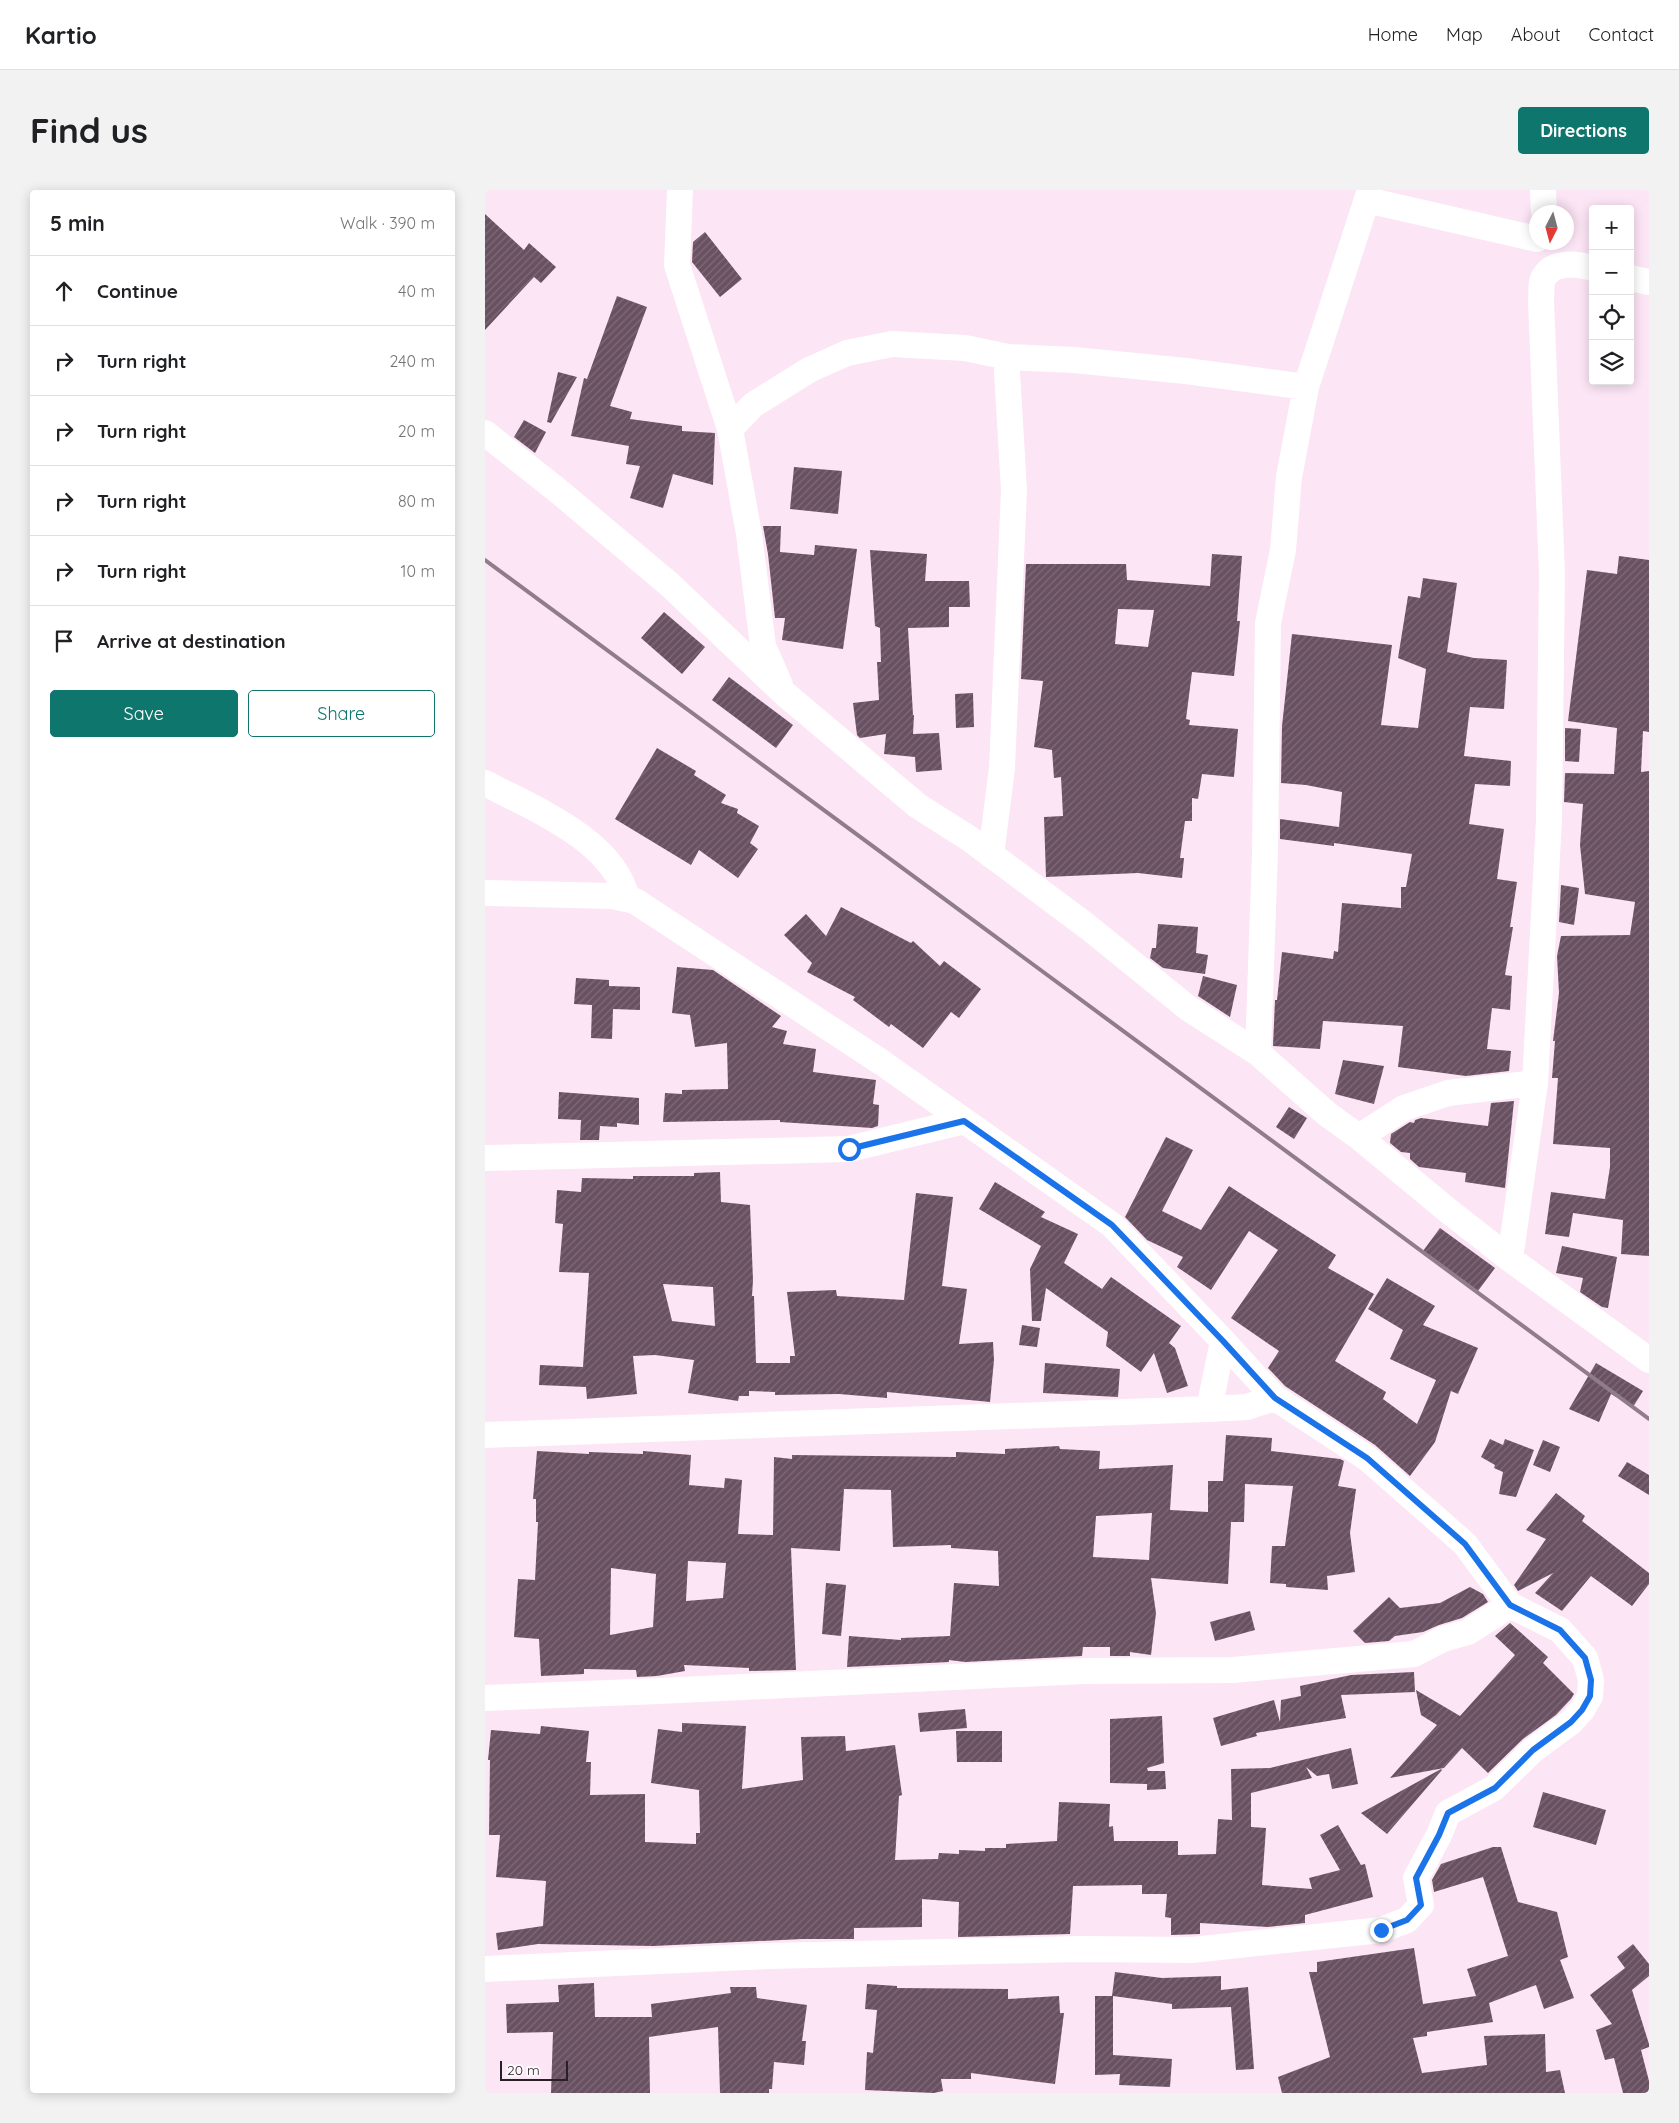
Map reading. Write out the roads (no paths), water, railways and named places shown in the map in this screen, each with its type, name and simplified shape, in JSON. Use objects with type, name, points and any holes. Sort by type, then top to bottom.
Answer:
[{"type":"street","points":[[680,190],[677,265],[731,428],[749,534],[763,646],[785,694]]},
{"type":"street","points":[[1543,190],[1544,205]]},
{"type":"street","points":[[1258,1053],[1265,852],[1268,623],[1283,550],[1289,477],[1306,387],[1368,195],[1529,237]]},
{"type":"street","points":[[1548,250],[1549,271]]},
{"type":"street","points":[[1510,1259],[1535,1082],[1549,819],[1552,574],[1541,301],[1542,282],[1549,271],[1564,264],[1580,264],[1589,267]]},
{"type":"street","points":[[1634,279],[1649,282]]},
{"type":"street","points":[[731,428],[753,405],[809,370],[847,353],[892,344],[965,348],[1008,357],[1074,360],[1176,370],[1306,387]]},
{"type":"street","points":[[991,855],[1002,768],[1014,490],[1007,372],[1008,357]]},
{"type":"street","points":[[496,442],[669,584],[785,694],[918,806],[991,855],[1088,927],[1188,1008],[1258,1053],[1327,1114],[1359,1137],[1451,1214],[1649,1360]]},
{"type":"street","points":[[485,783],[543,814],[591,844],[612,866],[624,885],[627,899]]},
{"type":"street","points":[[485,894],[613,896],[635,901],[881,1062],[1112,1225],[1275,1398],[1367,1458],[1417,1499],[1465,1544],[1510,1605],[1560,1630],[1585,1658],[1591,1680],[1590,1696],[1582,1710],[1571,1722],[1533,1750],[1495,1788],[1448,1813],[1439,1835],[1416,1878],[1421,1905],[1407,1920],[1393,1926],[1356,1934],[1192,1950],[1078,1949],[769,1956],[485,1969]]},
{"type":"street","points":[[1359,1137],[1404,1108],[1448,1093],[1535,1082]]},
{"type":"street","points":[[485,1158],[849,1149],[964,1121]]},
{"type":"street","points":[[1209,1409],[1223,1341]]},
{"type":"street","points":[[485,1435],[1209,1409],[1247,1407],[1275,1398]]},
{"type":"street","points":[[485,1698],[1083,1671],[1233,1670],[1414,1654],[1443,1639],[1468,1632],[1510,1605]]},
{"type":"railway","points":[[485,560],[1649,1419]]}]
